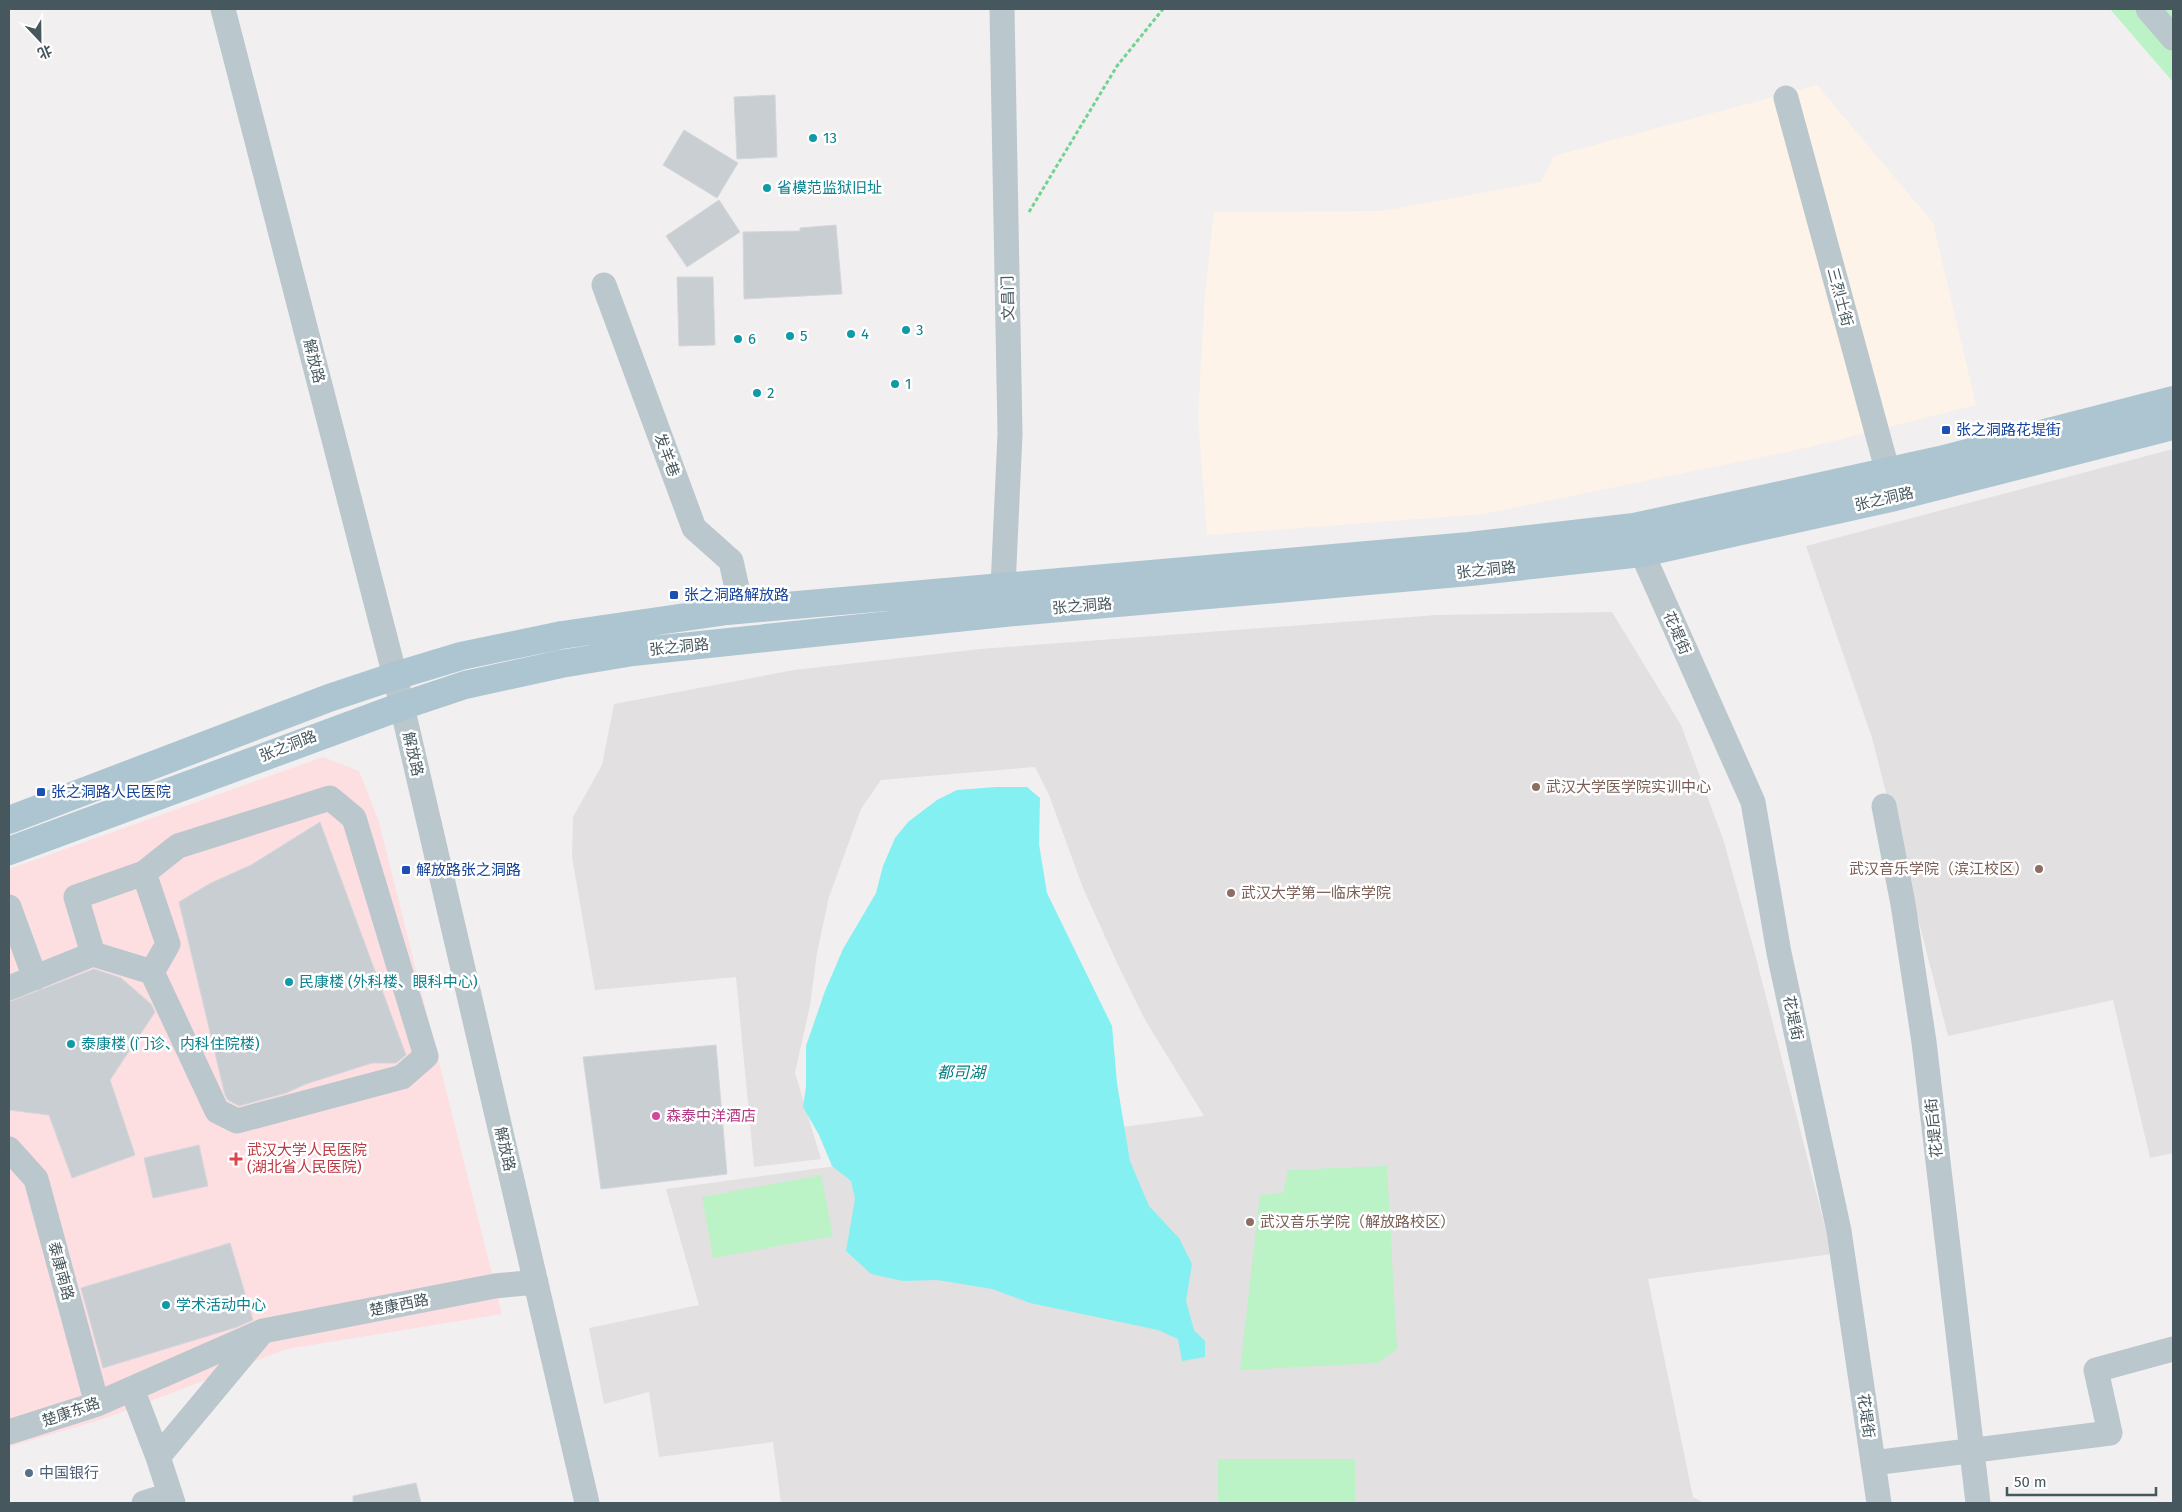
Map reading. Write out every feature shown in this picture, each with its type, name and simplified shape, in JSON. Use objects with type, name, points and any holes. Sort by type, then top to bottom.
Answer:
[{"type":"main road","name":"张之洞路","points":[[9,851],[402,706],[465,685],[561,664],[633,652],[1004,613],[1470,572],[1642,553],[1891,484],[2173,400]]},
{"type":"main road","name":"张之洞路","points":[[9,820],[329,698],[461,656],[562,635],[727,611],[1469,546],[1634,527],[1891,484],[2173,426]]},
{"type":"street","name":"解放路","points":[[223,9],[395,676],[587,1503]]},
{"type":"street","name":"文昌门","points":[[1002,9],[1010,434],[1003,587]]},
{"type":"street","points":[[2148,9],[2173,38]]},
{"type":"street","name":"三烈士街","points":[[1786,98],[1891,484]]},
{"type":"street","name":"发羊巷","points":[[604,285],[694,528],[731,561],[738,593],[727,611]]},
{"type":"street","name":"花堤街","points":[[1642,553],[1752,802],[1779,953],[1839,1230],[1879,1503]]},
{"type":"street","points":[[9,988],[94,954],[152,972],[216,1111],[237,1121],[402,1077],[426,1056],[354,818],[330,798],[178,846],[144,873],[76,897],[94,954]]},
{"type":"street","name":"花堤后街","points":[[1884,806],[1903,904],[1924,1042],[1978,1503]]},
{"type":"street","points":[[144,873],[175,942],[152,972]]},
{"type":"street","points":[[9,907],[35,978]]},
{"type":"street","name":"泰康南路","points":[[9,1148],[36,1179],[97,1404]]},
{"type":"street","name":"楚康西路","points":[[132,1389],[263,1332],[495,1286],[536,1282]]},
{"type":"street","points":[[158,1457],[263,1332]]},
{"type":"street","points":[[1873,1463],[1973,1452],[2110,1433],[2096,1370],[2173,1349]]},
{"type":"street","points":[[132,1389],[158,1457],[171,1499],[144,1503]]},
{"type":"street","name":"楚康东路","points":[[9,1432],[97,1404],[132,1389]]},
{"type":"path","points":[[1027,214],[1117,66],[1163,9]]},
{"type":"shaded area","points":[[1817,85],[1933,223],[1976,405],[1806,448],[1484,514],[1207,535],[1198,416],[1205,295],[1214,212],[1382,211],[1541,182],[1554,156]]},
{"type":"shaded area","name":"武汉音乐学院（滨江校区）","points":[[2173,449],[2173,1153],[2150,1158],[2113,1000],[1948,1036],[1872,738],[1806,546]]},
{"type":"shaded area","points":[[1612,612],[1681,725],[1724,842],[1754,950],[1832,1254],[1648,1279],[1693,1497],[1704,1503],[781,1503],[773,1442],[659,1457],[649,1392],[604,1404],[589,1328],[699,1305],[666,1189],[1204,1116],[1144,1018],[1118,965],[1083,888],[1049,795],[1035,767],[881,780],[861,809],[829,897],[817,953],[810,1006],[795,1073],[821,1159],[754,1167],[736,977],[595,990],[572,857],[573,817],[602,765],[614,704],[794,670],[980,649],[1437,615]]},
{"type":"shaded area","name":"武汉大学人民医院 (湖北省人民医院)","points":[[323,757],[359,771],[379,822],[502,1314],[287,1349],[106,1418],[9,1447],[9,869]]},
{"type":"green space","points":[[2110,9],[2173,9],[2173,82]]},
{"type":"green space","points":[[1387,1166],[1397,1349],[1378,1363],[1240,1370],[1260,1195],[1283,1193],[1288,1170]]},
{"type":"green space","points":[[821,1175],[833,1236],[713,1258],[702,1197]]},
{"type":"green space","points":[[1218,1459],[1355,1459],[1355,1503],[1218,1503]]},
{"type":"water","name":"都司湖","points":[[1027,787],[1040,798],[1039,844],[1047,893],[1112,1026],[1117,1083],[1130,1161],[1149,1206],[1179,1238],[1192,1264],[1186,1301],[1194,1330],[1205,1341],[1205,1357],[1182,1361],[1178,1339],[1158,1330],[1030,1303],[992,1289],[937,1280],[903,1281],[871,1274],[846,1251],[855,1199],[851,1181],[832,1166],[819,1135],[803,1107],[806,1086],[806,1046],[825,991],[843,949],[876,893],[883,866],[895,838],[908,822],[937,800],[957,790]]},
{"type":"building","points":[[775,95],[777,157],[737,159],[734,97]]},
{"type":"building","points":[[684,130],[738,163],[717,198],[663,165]]},
{"type":"building","points":[[719,200],[740,232],[687,267],[666,236]]},
{"type":"building","points":[[836,225],[842,294],[744,299],[743,232],[800,231],[800,228]]},
{"type":"building","points":[[677,277],[713,277],[715,345],[679,346]]},
{"type":"building","name":"民康楼 (外科楼、眼科中心)","points":[[320,822],[406,1055],[396,1063],[372,1063],[306,1084],[286,1093],[239,1106],[228,1100],[225,1095],[179,902],[211,883],[251,865]]},
{"type":"building","name":"泰康楼 (门诊、内科住院楼)","points":[[94,969],[121,978],[151,1004],[155,1012],[110,1080],[135,1155],[72,1178],[49,1115],[9,1110],[9,1002]]},
{"type":"building","name":"森泰中洋酒店","points":[[716,1045],[727,1174],[601,1189],[583,1057]]},
{"type":"building","points":[[199,1145],[208,1186],[153,1198],[144,1158]]},
{"type":"building","name":"学术活动中心","points":[[230,1243],[253,1320],[237,1327],[103,1368],[81,1288]]},
{"type":"building","points":[[416,1483],[421,1503],[353,1503],[353,1496]]},
{"type":"place","name":"13","points":[[813,138]]},
{"type":"place","name":"省模范监狱旧址","points":[[767,188]]},
{"type":"place","name":"3","points":[[906,330]]},
{"type":"place","name":"4","points":[[851,334]]},
{"type":"place","name":"5","points":[[790,336]]},
{"type":"place","name":"6","points":[[738,339]]},
{"type":"place","name":"1","points":[[895,384]]},
{"type":"place","name":"2","points":[[757,393]]},
{"type":"place","name":"张之洞路花堤街","points":[[1946,430]]},
{"type":"place","name":"张之洞路解放路","points":[[674,595]]},
{"type":"place","name":"武汉大学医学院实训中心","points":[[1536,787]]},
{"type":"place","name":"张之洞路人民医院","points":[[41,792]]},
{"type":"place","name":"武汉音乐学院（滨江校区）","points":[[2039,869]]},
{"type":"place","name":"解放路张之洞路","points":[[406,870]]},
{"type":"place","name":"武汉大学第一临床学院","points":[[1231,893]]},
{"type":"place","name":"民康楼 (外科楼、眼科中心)","points":[[289,982]]},
{"type":"place","name":"泰康楼 (门诊、内科住院楼)","points":[[71,1044]]},
{"type":"place","name":"森泰中洋酒店","points":[[656,1116]]},
{"type":"place","name":"武汉大学人民医院 (湖北省人民医院)","points":[[236,1159]]},
{"type":"place","name":"武汉音乐学院（解放路校区）","points":[[1250,1222]]},
{"type":"place","name":"学术活动中心","points":[[166,1305]]},
{"type":"place","name":"中国银行","points":[[29,1473]]}]
